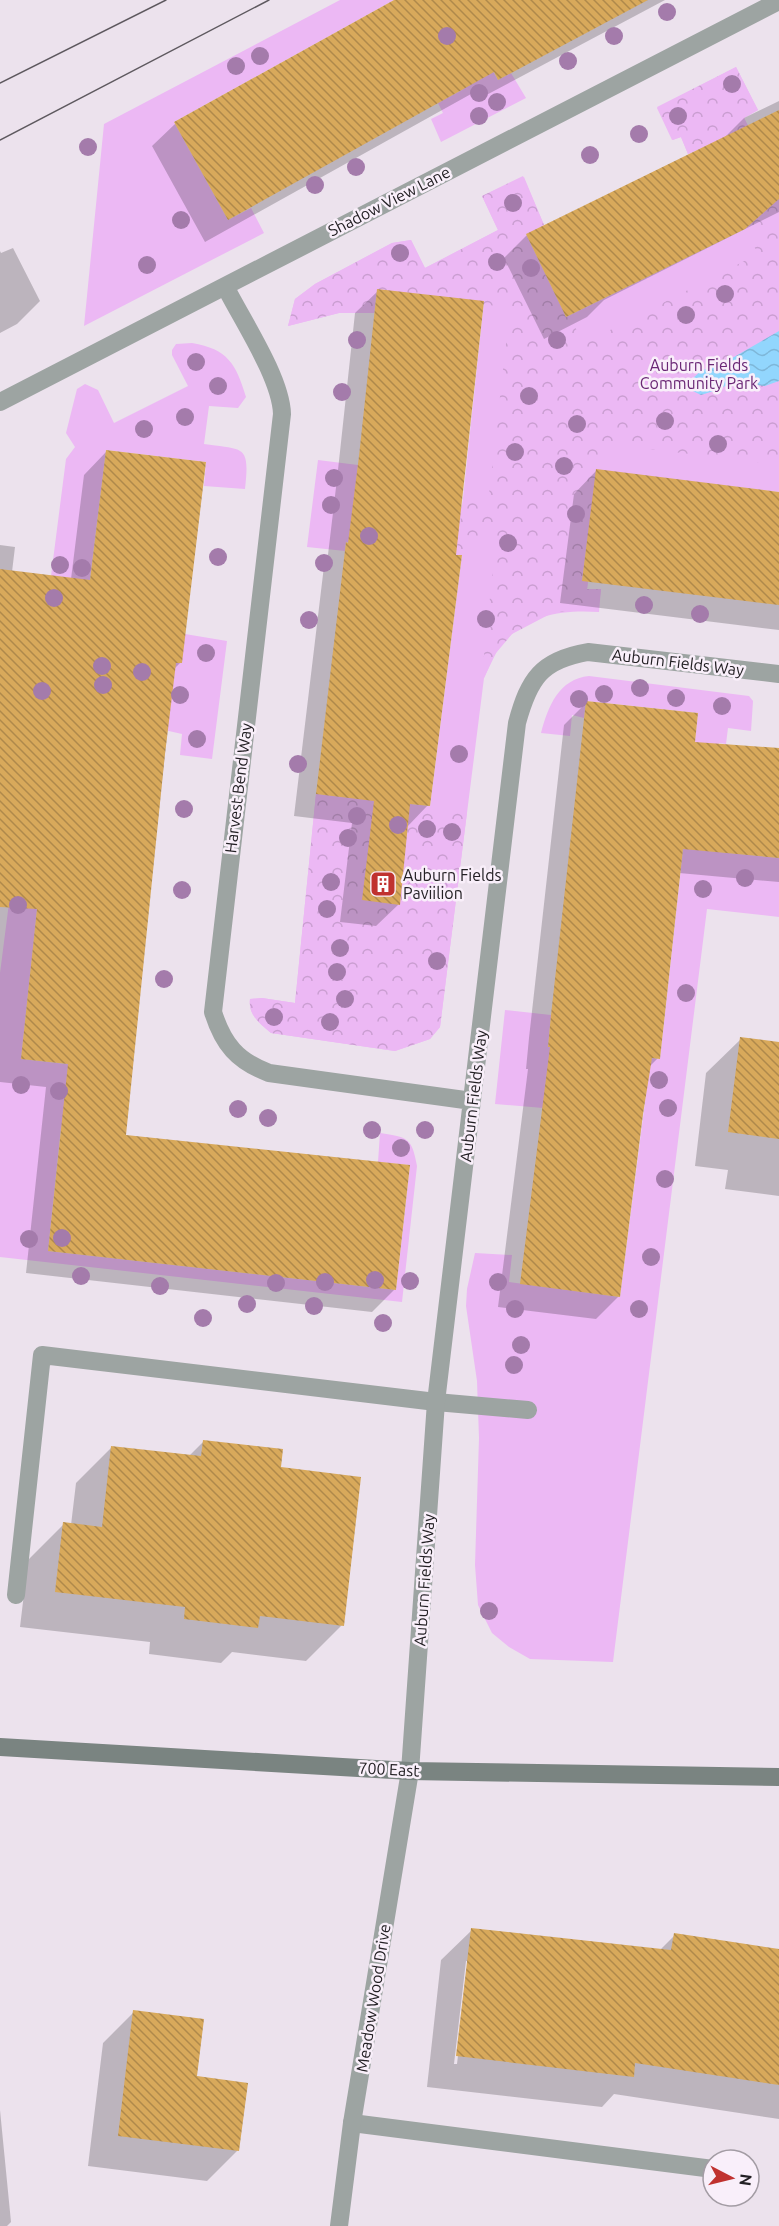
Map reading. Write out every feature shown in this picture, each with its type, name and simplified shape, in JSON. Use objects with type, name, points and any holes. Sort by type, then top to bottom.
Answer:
[{"type":"main road","name":"700 East","points":[[0,1747],[410,1771],[779,1777]]},
{"type":"street","name":"Shadow View Lane","points":[[0,402],[779,1]]},
{"type":"street","name":"Harvest Bend Way","points":[[225,286],[274,384],[282,414],[213,1012],[218,1029],[232,1051],[255,1068],[269,1073],[472,1101]]},
{"type":"street","name":"Auburn Fields Way","points":[[410,1771],[436,1402],[517,723],[524,698],[534,678],[551,664],[569,655],[588,652],[779,674]]},
{"type":"street","points":[[16,1596],[42,1354],[436,1402],[528,1410]]},
{"type":"street","name":"Meadow Wood Drive","points":[[339,2226],[352,2123],[410,1771]]},
{"type":"street","points":[[352,2123],[701,2167]]},
{"type":"green space","points":[[340,0],[394,0],[174,122],[228,220],[251,208],[264,233],[84,326],[104,124]]},
{"type":"green space","points":[[488,62],[498,80],[511,73],[526,98],[441,142],[431,119],[443,113],[438,103],[462,90]]},
{"type":"green space","points":[[736,67],[758,110],[744,118],[779,189],[779,492],[596,470],[582,580],[588,581],[587,589],[601,589],[599,612],[555,614],[528,623],[505,640],[494,656],[484,678],[440,1027],[430,1039],[395,1051],[271,1033],[259,1023],[253,1014],[250,999],[262,998],[295,1003],[316,794],[430,806],[462,555],[346,542],[345,551],[307,547],[318,460],[358,465],[355,495],[462,507],[484,301],[377,290],[374,313],[339,313],[288,326],[295,299],[315,284],[392,243],[411,240],[425,268],[498,230],[482,196],[524,177],[544,225],[526,234],[566,317],[745,229],[747,227],[708,145],[688,154],[681,137],[672,140],[657,108]]},
{"type":"green space","name":"Auburn Fields Community Park","points":[[736,67],[758,110],[744,118],[779,185],[779,465],[601,443],[582,580],[588,581],[587,589],[601,589],[598,611],[574,610],[552,613],[512,634],[496,653],[484,678],[482,675],[496,539],[466,535],[462,555],[456,555],[463,500],[488,503],[510,308],[377,289],[374,313],[339,313],[288,326],[295,299],[315,284],[392,243],[411,240],[425,268],[498,230],[482,196],[523,176],[544,225],[526,235],[566,317],[570,316],[583,344],[758,254],[708,145],[688,154],[681,137],[673,140],[657,107]]},
{"type":"green space","points":[[192,343],[214,349],[222,354],[234,367],[242,385],[246,397],[238,408],[209,406],[204,444],[228,447],[241,452],[246,464],[245,489],[204,486],[206,462],[106,450],[81,651],[181,663],[185,634],[227,641],[212,759],[180,755],[182,734],[59,706],[21,1059],[120,1070],[61,1127],[48,1251],[396,1290],[410,1165],[378,1162],[380,1133],[407,1140],[413,1150],[417,1166],[402,1302],[0,1257],[0,973],[66,459],[75,447],[66,433],[77,389],[85,384],[98,390],[114,423],[188,386],[172,355],[172,350],[176,344]]},
{"type":"green space","points":[[589,676],[749,696],[753,701],[751,731],[728,728],[726,744],[719,743],[709,851],[779,858],[779,917],[707,909],[613,1662],[530,1659],[509,1647],[492,1633],[478,1605],[475,1565],[479,1438],[477,1381],[466,1306],[467,1289],[475,1253],[512,1255],[509,1282],[620,1297],[646,1094],[552,1083],[543,1108],[495,1104],[505,1010],[551,1015],[548,1047],[660,1059],[698,713],[586,701],[584,718],[572,715],[570,736],[541,733],[551,704],[562,688],[579,678]]},
{"type":"green space","points":[[316,794],[467,812],[440,1027],[430,1039],[395,1051],[271,1033],[259,1023],[251,1010],[250,999],[262,998],[295,1003]]},
{"type":"water","points":[[779,331],[779,381],[765,386],[732,382],[720,389],[701,395],[691,390],[690,384],[693,378],[701,371],[734,357]]},
{"type":"building","points":[[394,0],[648,0],[498,80],[494,72],[228,220],[174,122]]},
{"type":"building","points":[[779,110],[779,199],[745,229],[566,317],[526,234]]},
{"type":"building","points":[[377,289],[484,301],[456,555],[462,555],[430,806],[410,804],[400,905],[362,900],[374,801],[316,794],[346,542],[348,543],[359,456]]},
{"type":"building","points":[[106,450],[206,462],[182,663],[176,663],[165,754],[126,1135],[410,1165],[396,1290],[48,1251],[68,1064],[21,1059],[37,909],[0,907],[0,569],[90,580]]},
{"type":"building","points":[[596,469],[779,492],[779,605],[582,581]]},
{"type":"building","points":[[586,701],[698,713],[695,742],[779,748],[779,858],[683,849],[660,1059],[652,1058],[620,1297],[520,1284],[550,1047],[548,1047],[551,1015]]},
{"type":"building","points":[[740,1037],[779,1042],[779,1139],[728,1132]]},
{"type":"building","points":[[203,1440],[283,1449],[281,1467],[361,1477],[344,1626],[260,1616],[258,1628],[184,1619],[185,1607],[55,1592],[63,1522],[102,1527],[111,1446],[201,1456]]},
{"type":"building","points":[[471,1928],[671,1950],[674,1933],[779,1949],[779,2085],[635,2063],[634,2077],[456,2056]]},
{"type":"building","points":[[133,2010],[204,2019],[197,2076],[248,2083],[239,2151],[118,2136]]},
{"type":"tram line","points":[[0,83],[166,0]]},
{"type":"tram line","points":[[0,140],[269,0]]},
{"type":"place","name":"Auburn Fields Paviilion","points":[[383,884]]}]
